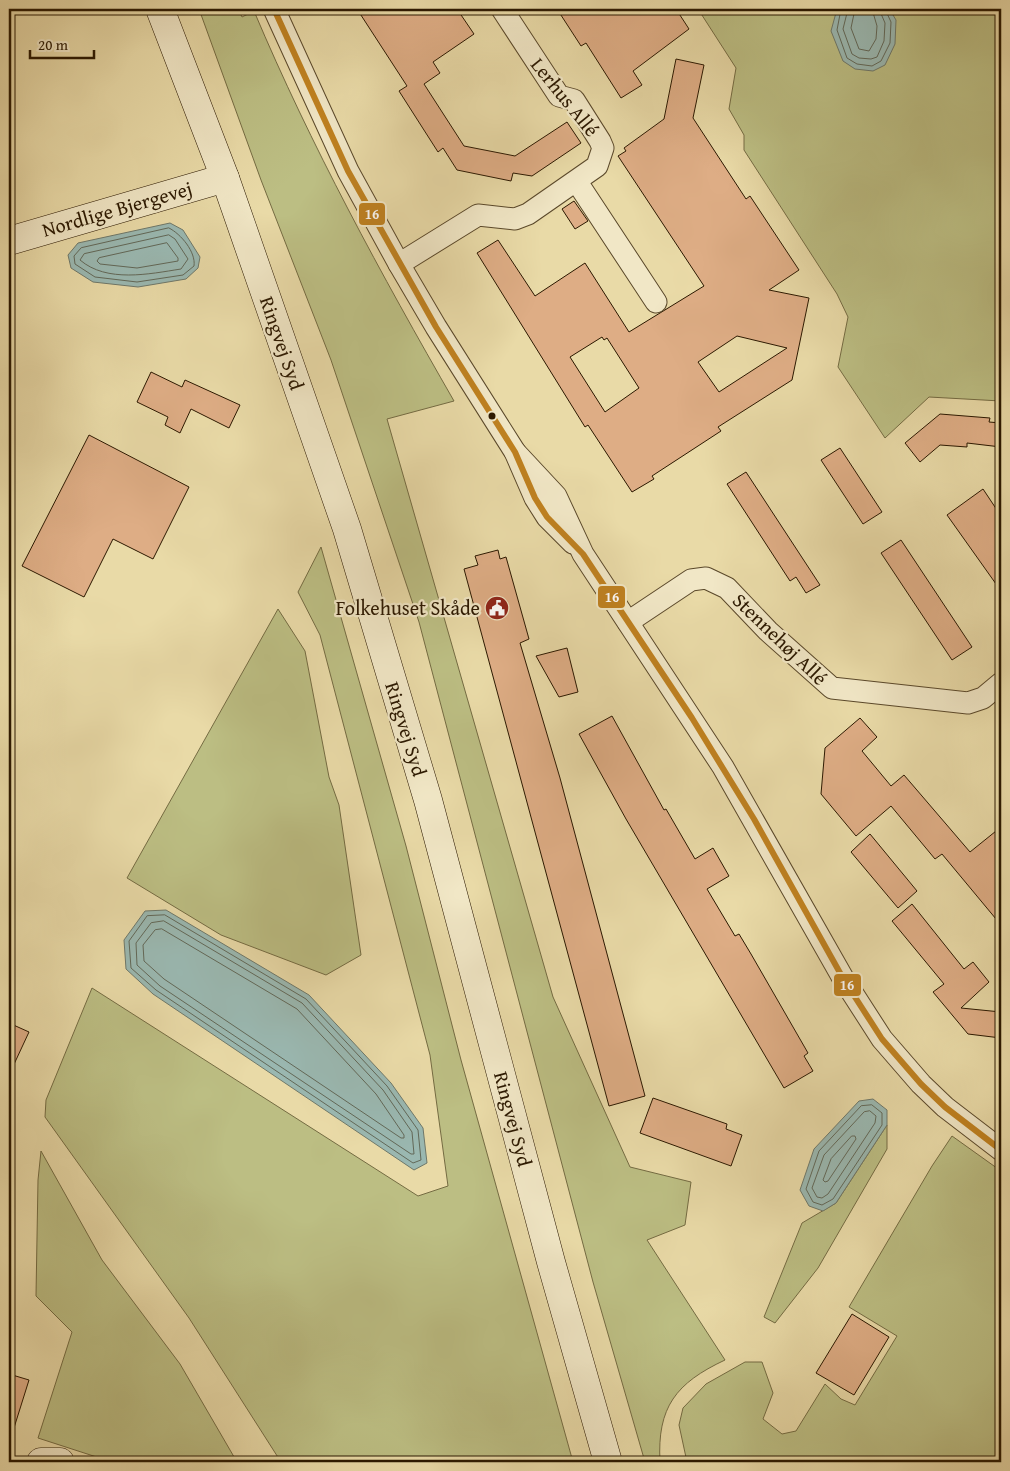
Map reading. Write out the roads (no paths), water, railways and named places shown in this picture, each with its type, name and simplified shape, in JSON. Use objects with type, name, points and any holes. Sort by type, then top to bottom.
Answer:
[{"type":"main road","name":"Ringvej Syd","points":[[160,9],[225,178],[347,529],[422,781],[551,1262],[608,1462]]},
{"type":"main road","name":"Nordlige Bjergevej","points":[[9,241],[225,178]]},
{"type":"main road","points":[[41,1462],[60,1462]]},
{"type":"street","points":[[274,9],[348,171],[436,328],[515,452],[534,498],[547,517],[583,554],[723,767],[844,980],[882,1039],[933,1096],[970,1128],[1001,1150]]},
{"type":"street","name":"Lerhus Allé","points":[[399,264],[471,217],[486,215],[521,218],[577,182],[597,166],[603,148],[600,141],[574,100],[559,96],[502,9]]},
{"type":"street","points":[[577,182],[656,302]]},
{"type":"street","name":"Stennehøj Allé","points":[[628,622],[691,580],[706,578],[727,588],[768,632],[832,688],[968,703],[983,698],[1001,683]]},
{"type":"water","points":[[837,9],[890,10],[896,20],[895,44],[885,65],[873,71],[855,69],[843,61],[831,31]]},
{"type":"water","points":[[170,223],[183,230],[200,257],[198,268],[186,279],[138,287],[93,282],[71,268],[68,255],[78,243]]},
{"type":"water","points":[[166,910],[309,995],[391,1083],[423,1128],[427,1163],[414,1170],[153,994],[126,969],[124,940],[145,911]]},
{"type":"water","points":[[873,1099],[887,1110],[887,1125],[836,1203],[823,1211],[809,1206],[800,1190],[814,1149],[859,1101]]},
{"type":"place","name":"Folkehuset Skåde","points":[[497,608]]}]
